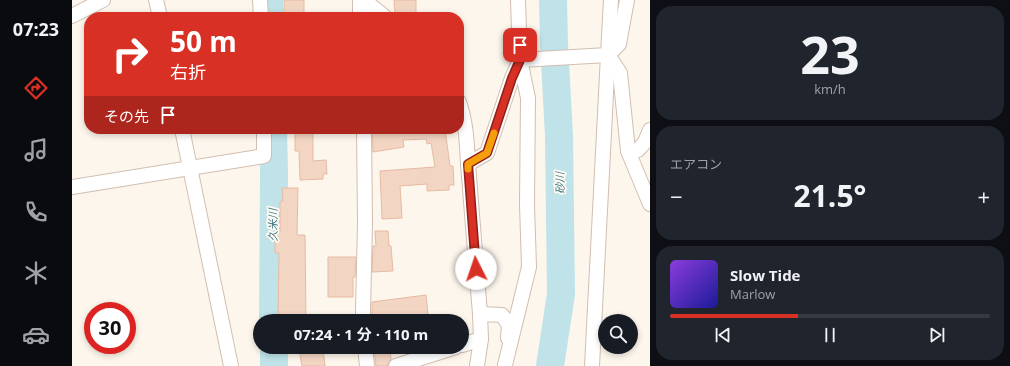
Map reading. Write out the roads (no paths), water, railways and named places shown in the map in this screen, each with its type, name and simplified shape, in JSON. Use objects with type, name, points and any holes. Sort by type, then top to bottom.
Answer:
[{"type":"street","points":[[72,16],[103,0]]},
{"type":"street","points":[[156,0],[159,12]]},
{"type":"street","points":[[260,0],[261,12]]},
{"type":"street","points":[[360,0],[360,12]]},
{"type":"street","points":[[364,0],[379,12]]},
{"type":"street","points":[[505,366],[529,267],[527,204],[528,98],[520,60],[518,0]]},
{"type":"street","points":[[592,366],[611,0]]},
{"type":"street","points":[[520,60],[608,55],[619,44],[628,0]]},
{"type":"street","points":[[608,55],[620,73],[628,151],[650,204]]},
{"type":"street","points":[[468,164],[487,153],[512,78],[520,60]]},
{"type":"street","points":[[464,123],[480,314],[481,339],[477,366]]},
{"type":"street","points":[[628,151],[638,150],[645,142],[650,130]]},
{"type":"street","points":[[183,134],[231,366]]},
{"type":"street","points":[[72,187],[264,156],[264,134]]},
{"type":"street","points":[[363,314],[365,222],[364,134]]},
{"type":"street","points":[[480,314],[502,315],[509,325],[505,366]]},
{"type":"street","points":[[469,343],[481,339]]},
{"type":"street","points":[[366,354],[367,366]]},
{"type":"street","points":[[396,366],[434,354]]},
{"type":"waterway","name":"久米川","points":[[269,0],[269,12]]},
{"type":"waterway","name":"砂川","points":[[550,366],[561,294],[559,136],[553,0]]},
{"type":"waterway","name":"久米川","points":[[273,134],[273,314]]},
{"type":"waterway","name":"久米川","points":[[274,354],[274,366]]}]
